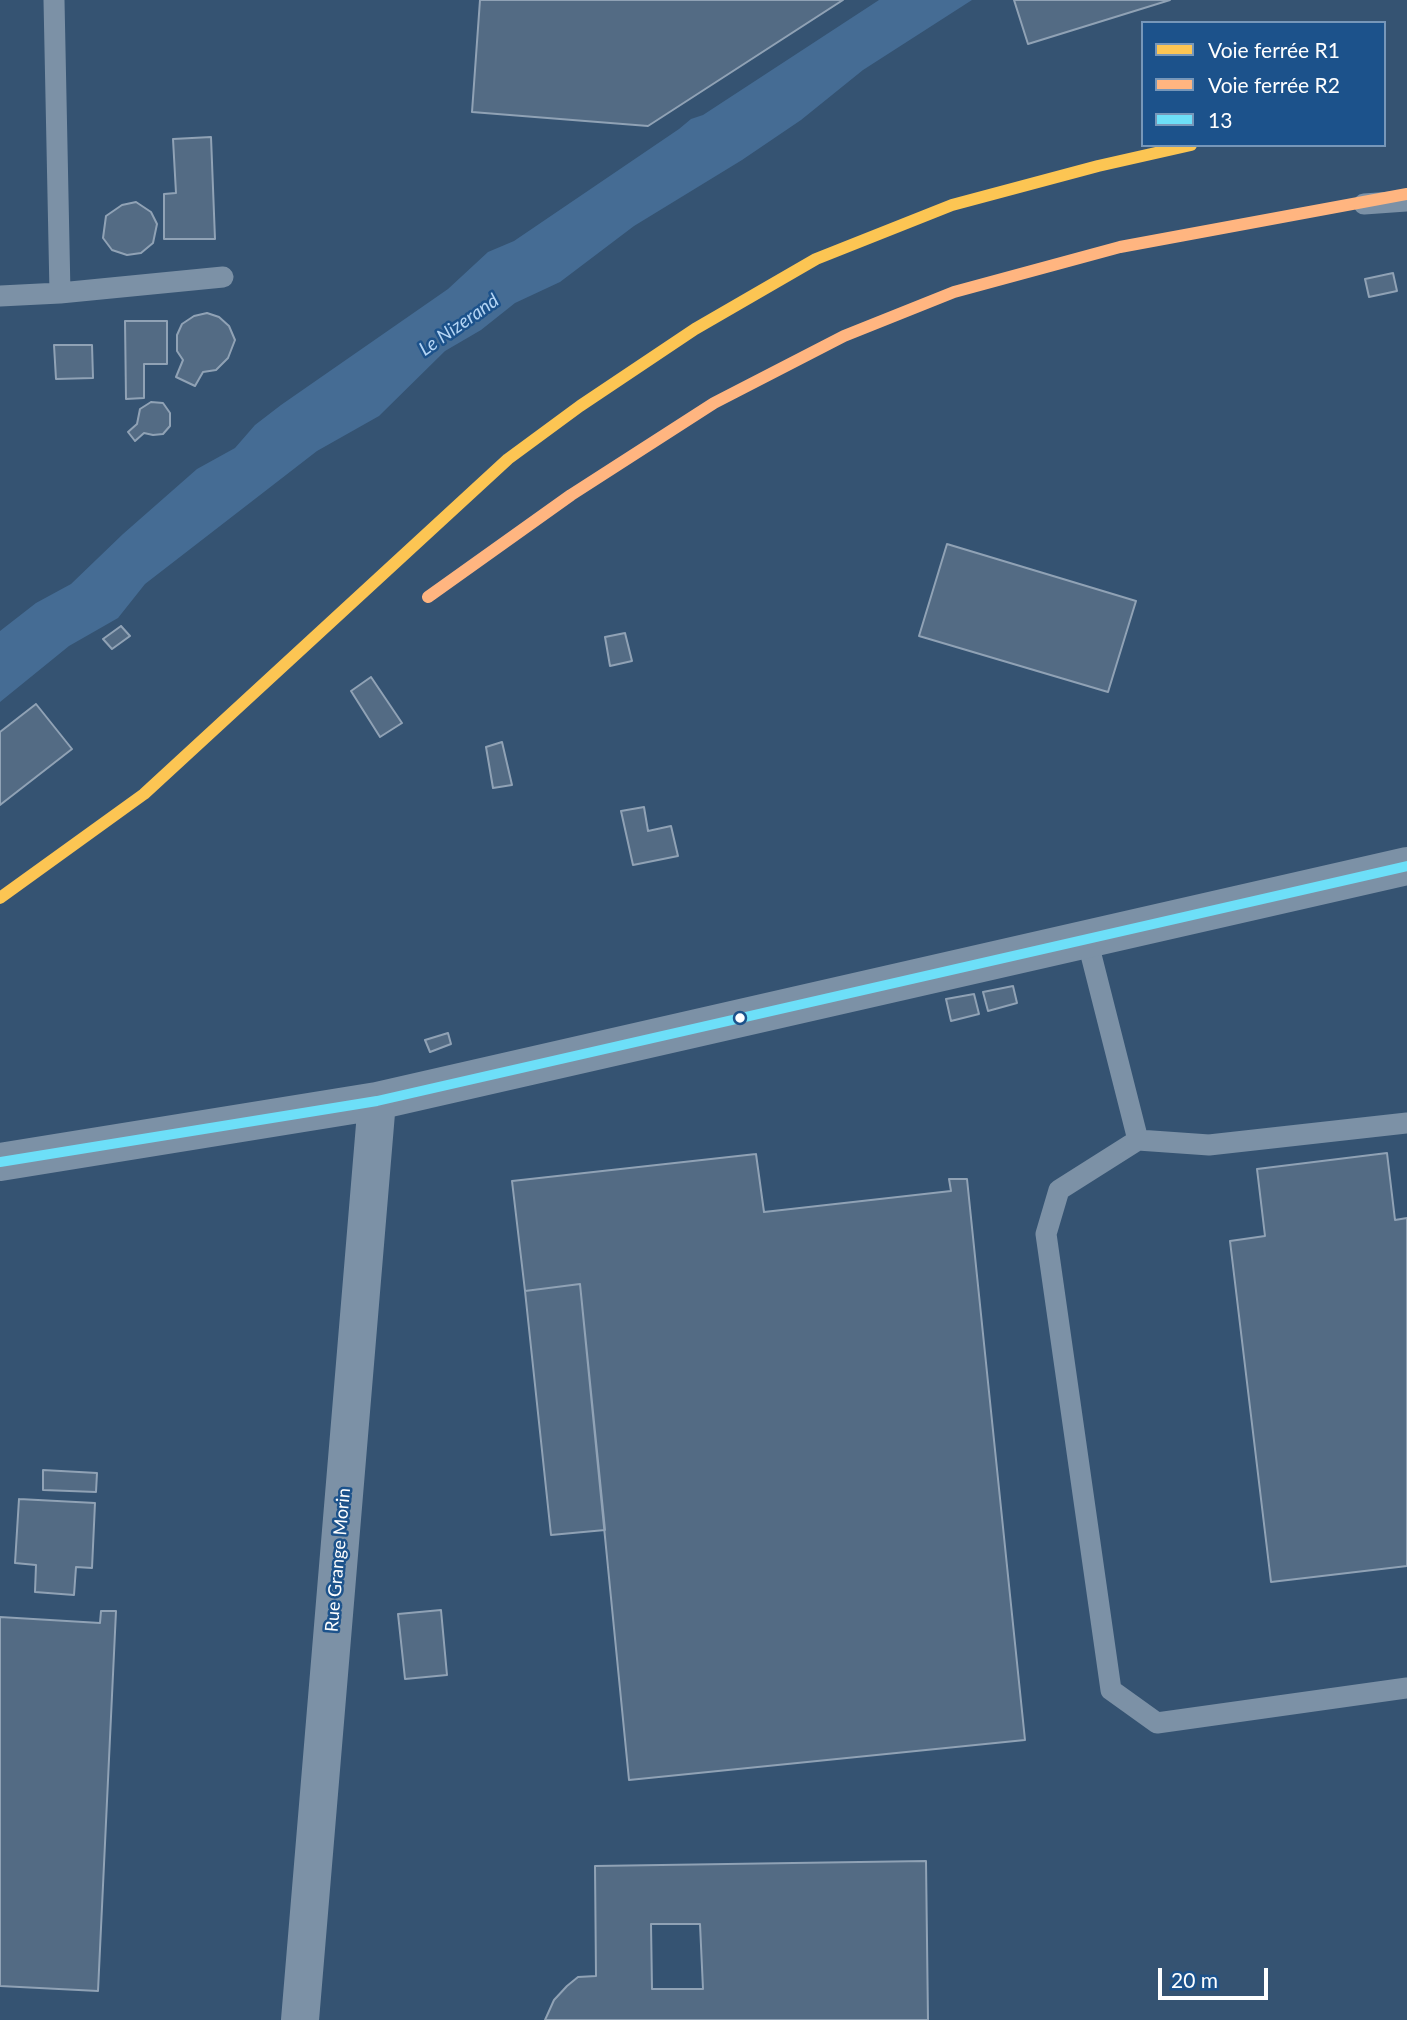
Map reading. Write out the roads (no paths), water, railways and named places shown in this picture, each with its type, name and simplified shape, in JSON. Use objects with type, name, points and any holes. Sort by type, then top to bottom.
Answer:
[{"type":"street","points":[[0,1162],[377,1101],[1407,866]]},
{"type":"street","name":"Rue Grange Morin","points":[[300,2020],[377,1101]]},
{"type":"lane","points":[[54,0],[60,293]]},
{"type":"lane","points":[[1364,204],[1407,201]]},
{"type":"lane","points":[[0,296],[60,293],[223,277]]},
{"type":"lane","points":[[1087,939],[1138,1140]]},
{"type":"lane","points":[[1407,1123],[1209,1145],[1138,1140],[1059,1190],[1045,1234],[1111,1690],[1157,1723],[1407,1688]]},
{"type":"water","name":"Le Nizerand","points":[[879,0],[972,0],[863,70],[801,120],[742,160],[634,226],[560,282],[515,303],[481,330],[445,351],[379,416],[317,451],[145,584],[118,618],[69,646],[0,702],[0,631],[36,603],[71,584],[197,469],[235,448],[255,425],[448,289],[488,252],[514,241],[691,119],[703,115]]},
{"type":"rail line","name":"R1","points":[[0,898],[144,794],[508,459],[580,406],[695,329],[816,259],[952,205],[1098,166],[1182,147]]},
{"type":"rail line","name":"R2","points":[[428,597],[571,495],[714,403],[844,336],[954,292],[1120,247],[1407,194]]}]
